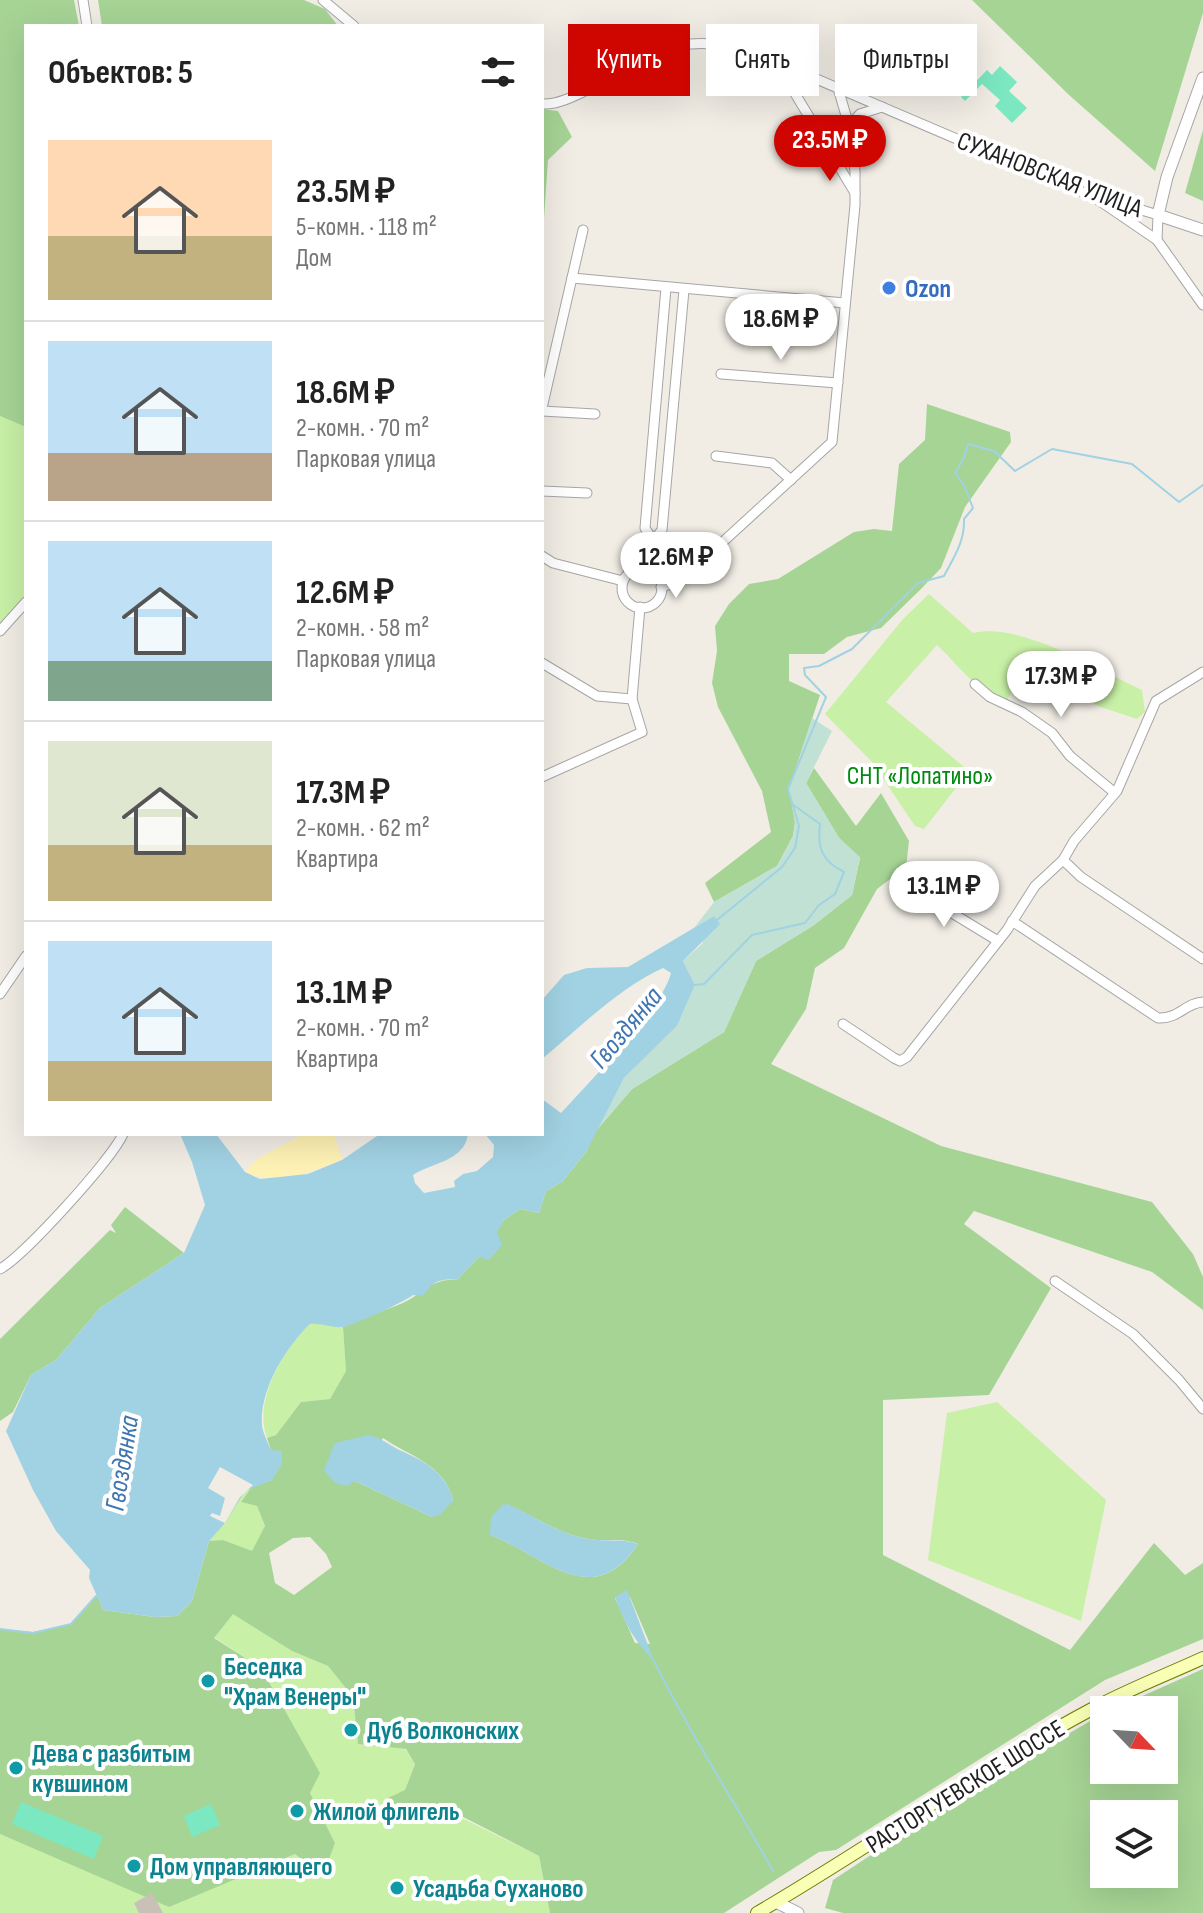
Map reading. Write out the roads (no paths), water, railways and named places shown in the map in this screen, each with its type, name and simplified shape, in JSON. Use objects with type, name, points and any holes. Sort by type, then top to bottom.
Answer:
[{"type":"main road","name":"РАСТОРГУЕВСКОЕ ШОССЕ","points":[[757,1913],[947,1793],[1093,1708],[1203,1658]]},
{"type":"street","points":[[83,0],[87,24]]},
{"type":"street","points":[[323,0],[352,24]]},
{"type":"street","name":"СУХАНОВСКАЯ УЛИЦА","points":[[544,104],[570,98],[670,47],[706,42]]},
{"type":"street","points":[[1157,240],[1158,215],[1167,177],[1203,78]]},
{"type":"street","points":[[799,96],[855,193]]},
{"type":"street","points":[[661,587],[679,582],[832,442],[855,193],[849,126],[840,96]]},
{"type":"street","name":"СУХАНОВСКАЯ УЛИЦА","points":[[857,96],[1094,197],[1203,230]]},
{"type":"street","points":[[849,126],[860,114],[882,107]]},
{"type":"street","points":[[1094,197],[1157,240],[1203,305]]},
{"type":"street","points":[[544,400],[583,230]]},
{"type":"street","points":[[572,278],[845,303]]},
{"type":"street","points":[[653,541],[645,528],[666,288]]},
{"type":"street","points":[[643,568],[653,541],[662,530],[684,290]]},
{"type":"street","points":[[721,374],[838,383]]},
{"type":"street","points":[[544,409],[595,414]]},
{"type":"street","points":[[716,456],[772,463],[791,480]]},
{"type":"street","points":[[544,491],[587,493]]},
{"type":"street","points":[[544,557],[553,563],[623,581]]},
{"type":"street","points":[[643,568],[658,576],[661,587],[658,599],[652,605],[640,607],[629,603],[624,597],[623,581],[632,571],[643,568]]},
{"type":"street","points":[[0,631],[24,604]]},
{"type":"street","points":[[544,776],[642,732],[632,699],[640,607]]},
{"type":"street","points":[[544,664],[597,696],[632,699]]},
{"type":"street","points":[[843,1024],[900,1061],[907,1057],[998,941],[1035,886],[1063,860],[1074,841],[1115,793],[1156,701],[1203,672]]},
{"type":"street","points":[[975,684],[990,697],[1022,712],[1052,733],[1070,756],[1115,793]]},
{"type":"street","points":[[1063,860],[1081,877],[1203,959]]},
{"type":"street","points":[[914,885],[934,902],[998,941]]},
{"type":"street","points":[[1012,921],[1158,1018],[1171,1018],[1195,1002],[1203,1002]]},
{"type":"street","points":[[0,994],[24,959]]},
{"type":"street","points":[[0,1269],[17,1256],[77,1193],[121,1136]]},
{"type":"street","points":[[1055,1281],[1133,1334],[1203,1409]]},
{"type":"street","points":[[776,1902],[798,1913]]},
{"type":"water","points":[[714,916],[720,924],[683,961],[695,985],[677,1026],[624,1078],[586,1152],[562,1182],[546,1191],[539,1213],[520,1209],[504,1220],[497,1232],[502,1245],[489,1260],[479,1257],[457,1280],[437,1282],[423,1296],[413,1295],[347,1326],[310,1324],[292,1345],[276,1370],[262,1412],[263,1429],[271,1450],[282,1451],[282,1464],[272,1480],[245,1491],[225,1523],[209,1541],[192,1601],[177,1616],[155,1617],[103,1610],[89,1578],[90,1570],[56,1531],[6,1431],[31,1375],[56,1360],[100,1308],[184,1253],[205,1205],[181,1136],[218,1136],[245,1172],[260,1179],[308,1174],[342,1160],[377,1136],[468,1136],[466,1143],[454,1156],[413,1175],[415,1183],[424,1193],[455,1187],[454,1181],[463,1174],[477,1171],[493,1157],[494,1145],[487,1136],[544,1136],[544,1100],[561,1113],[646,1021],[671,973],[663,968],[600,1009],[544,1057],[544,998],[564,975],[587,968],[628,967]]},
{"type":"water","points":[[369,1435],[435,1470],[446,1484],[453,1501],[440,1515],[432,1517],[355,1481],[347,1486],[335,1483],[324,1470],[335,1443]]},
{"type":"water","points":[[508,1504],[578,1537],[638,1544],[621,1564],[603,1575],[585,1577],[567,1573],[490,1535],[491,1517],[502,1505]]},
{"type":"water","points":[[627,1590],[654,1661],[626,1624],[618,1606],[615,1597]]},
{"type":"waterway","name":"Гвоздянка","points":[[717,920],[782,867],[795,848],[799,826],[788,789],[826,697],[805,675],[804,668],[819,666],[852,649],[918,583],[944,576],[961,542],[964,519],[973,508],[964,485],[955,473],[968,444],[994,451],[1015,471],[1052,449],[1132,464],[1179,502],[1203,485]]},
{"type":"waterway","points":[[695,985],[704,984],[752,935],[805,923],[819,905],[835,894],[844,872],[823,853],[819,840],[820,824],[792,804]]},
{"type":"waterway","name":"Гвоздянка","points":[[0,1629],[33,1633],[71,1624],[96,1596]]},
{"type":"waterway","points":[[654,1661],[773,1871]]},
{"type":"place","name":"Ozon","points":[[889,288]]},
{"type":"place","name":"Беседка \"Храм Венеры\"","points":[[208,1681]]},
{"type":"place","name":"Дуб Волконских","points":[[351,1730]]},
{"type":"place","name":"Дева с разбитым кувшином","points":[[16,1768]]},
{"type":"place","name":"Жилой флигель","points":[[297,1811]]},
{"type":"place","name":"Дом управляющего","points":[[134,1866]]},
{"type":"place","name":"Усадьба Суханово","points":[[397,1888]]},
{"type":"park label","name":"СНТ «Лопатино»","points":[[920,775]]}]
